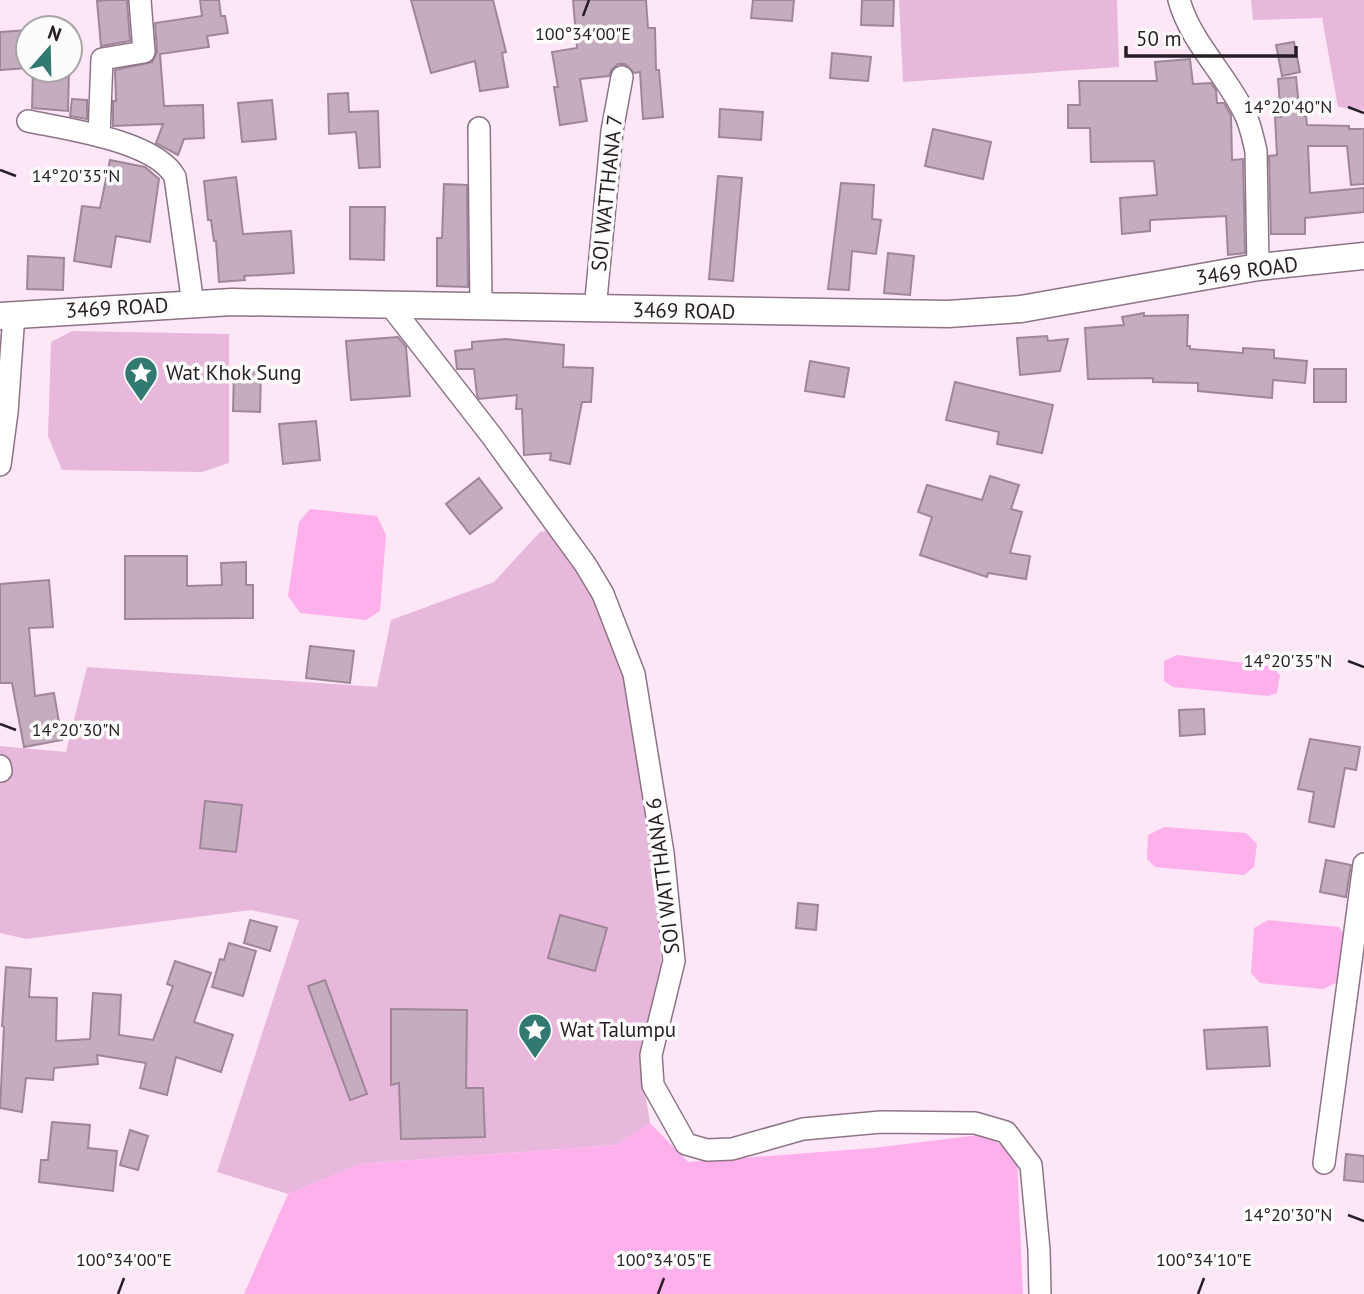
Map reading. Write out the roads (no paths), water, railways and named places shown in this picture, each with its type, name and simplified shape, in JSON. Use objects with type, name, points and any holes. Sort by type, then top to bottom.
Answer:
[{"type":"street","points":[[99,136],[102,59],[144,52],[140,0]]},
{"type":"street","points":[[1179,0],[1194,35],[1245,113],[1252,133],[1256,151],[1258,267]]},
{"type":"street","name":"SOI WATTHANA 7","points":[[595,310],[612,131],[622,78]]},
{"type":"street","points":[[28,121],[99,136],[158,158],[169,166],[175,177],[193,304]]},
{"type":"street","points":[[480,128],[481,306]]},
{"type":"street","name":"3469 ROAD","points":[[7,315],[232,302],[595,310],[935,314],[987,312],[1021,309],[1258,267],[1364,256]]},
{"type":"street","name":"SOI WATTHANA 6","points":[[390,305],[491,435],[585,565],[603,594],[635,674],[663,853],[674,961],[651,1055],[653,1085],[686,1144],[707,1150],[732,1149],[803,1129],[881,1122],[975,1123],[1006,1132],[1031,1165],[1040,1294]]},
{"type":"street","points":[[0,465],[7,412],[7,315]]},
{"type":"street","points":[[1324,1163],[1364,864]]},
{"type":"place","name":"Wat Khok Sung","points":[[141,403]]},
{"type":"place","name":"Wat Talumpu","points":[[535,1060]]}]
